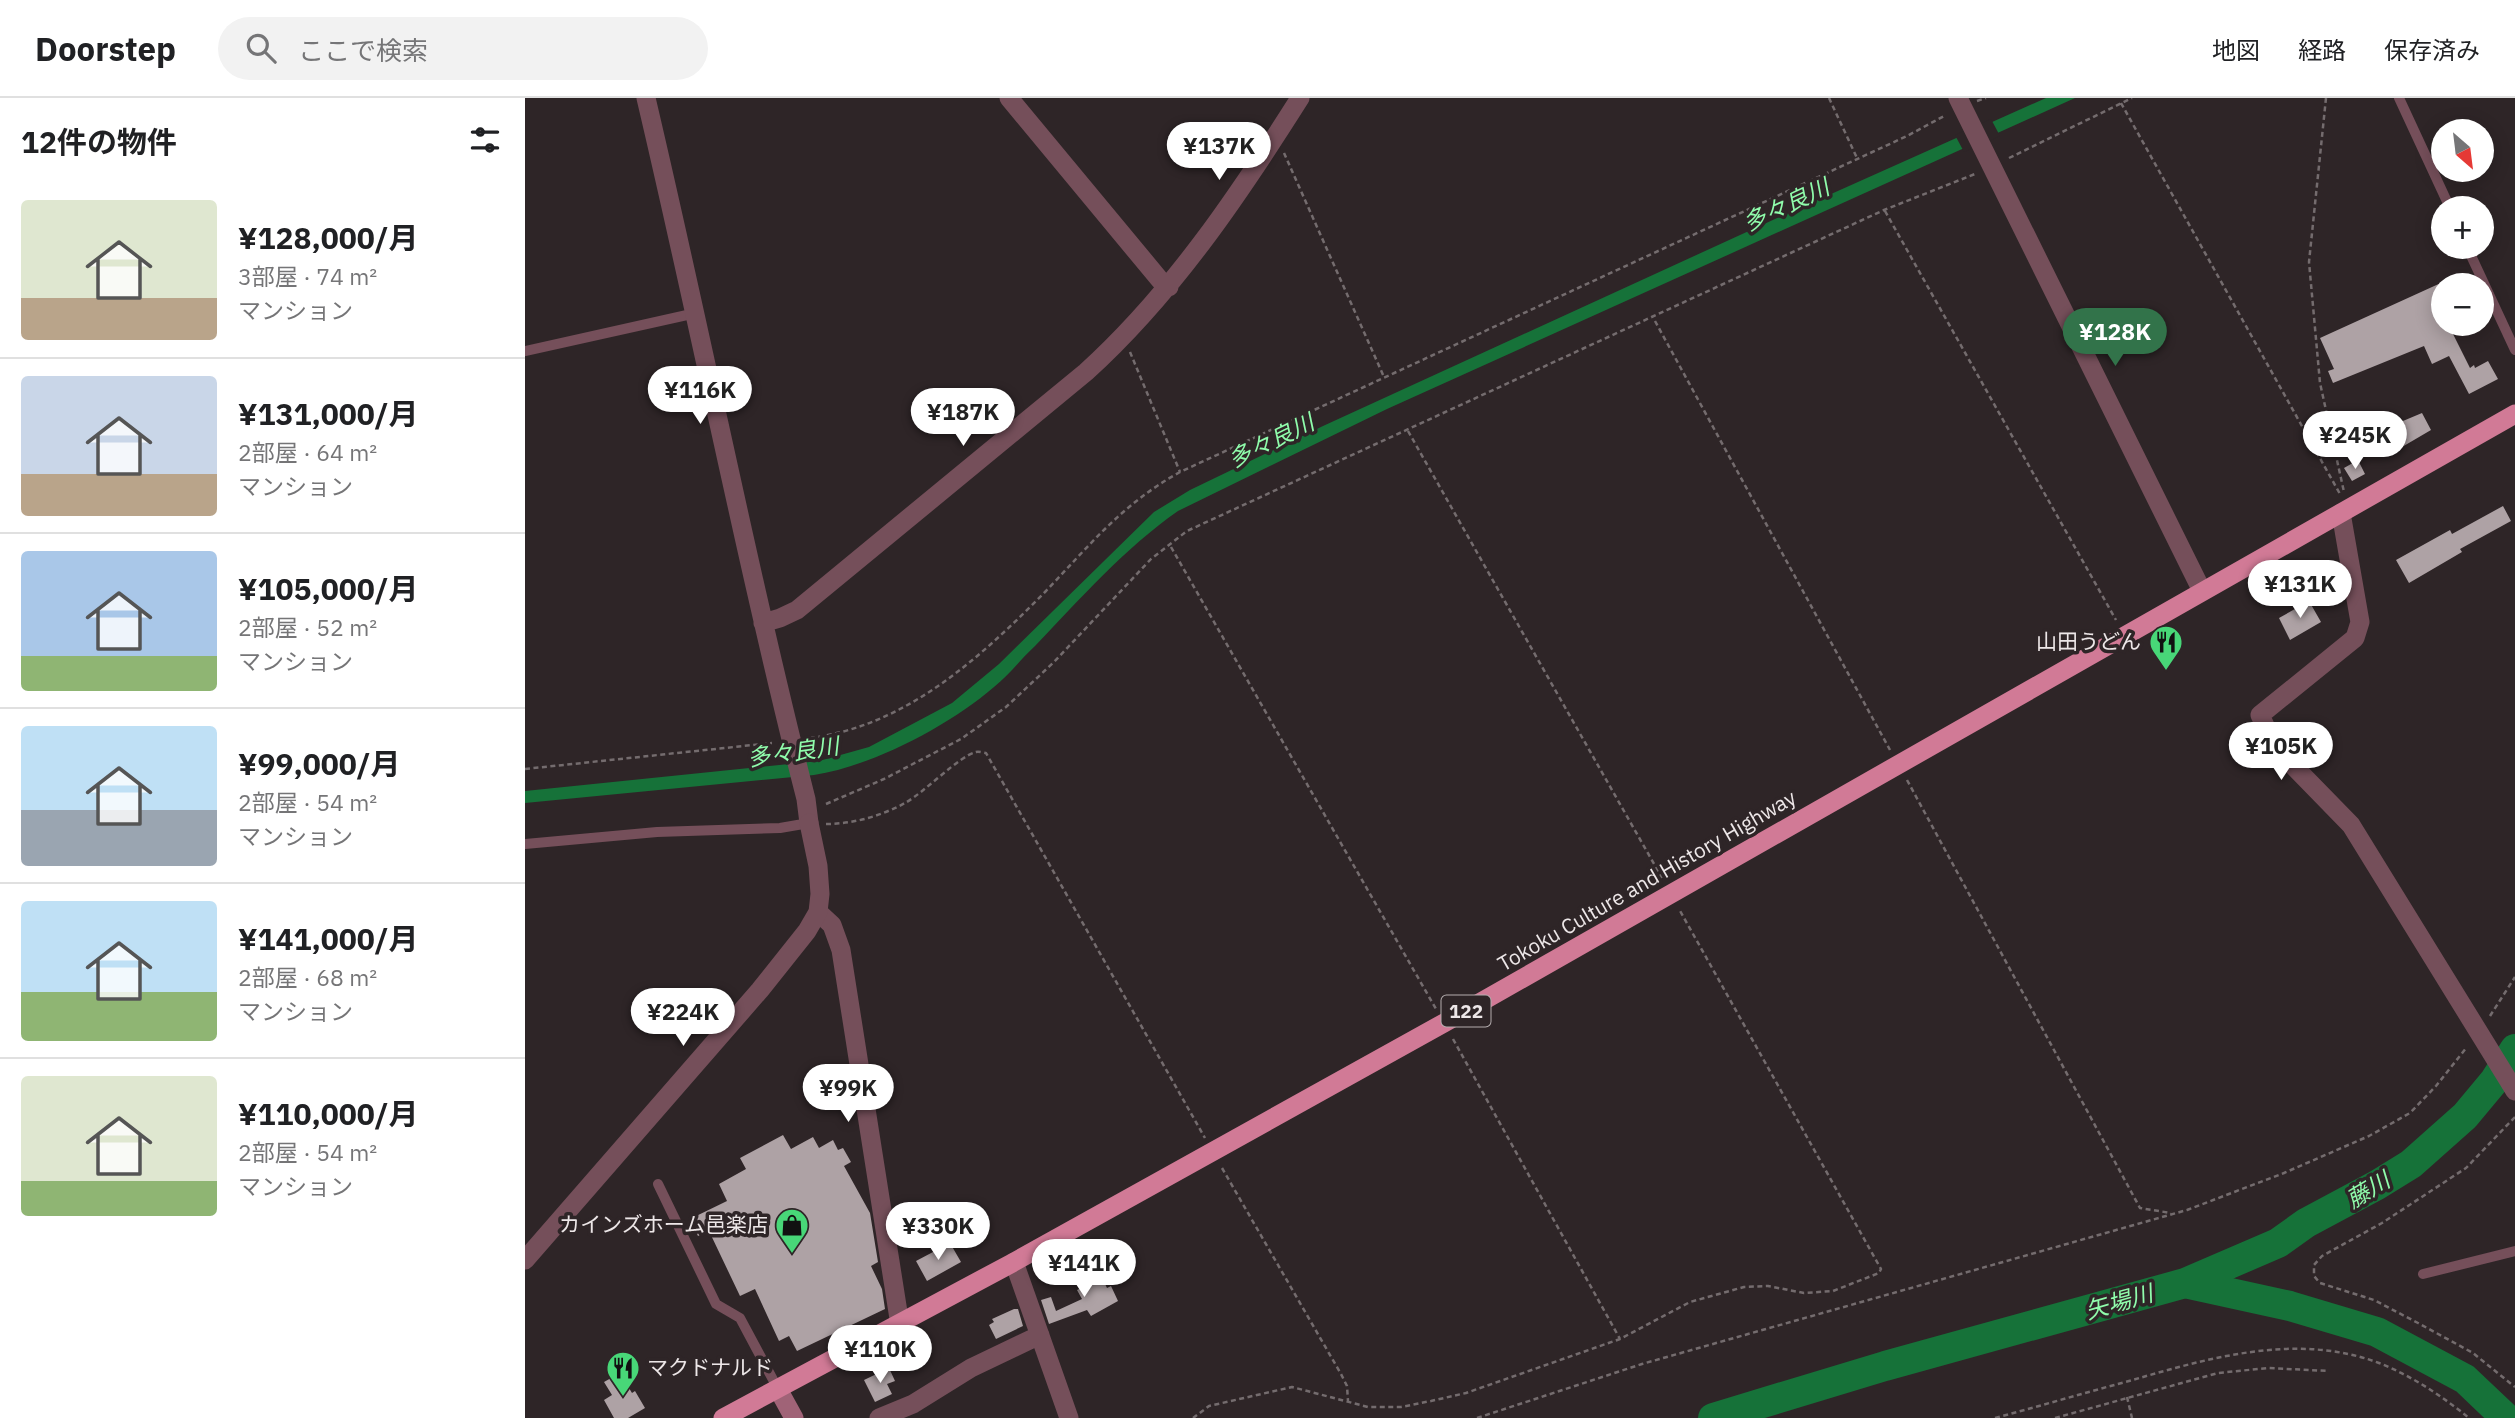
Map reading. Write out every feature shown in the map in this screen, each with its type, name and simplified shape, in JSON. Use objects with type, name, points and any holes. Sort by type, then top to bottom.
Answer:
[{"type":"highway","name":"Tokoku Culture and History Highway","points":[[723,1418],[1014,1262],[1444,1023],[2515,414]]},
{"type":"main road","points":[[778,1389],[794,1418]]},
{"type":"street","points":[[525,1260],[760,990],[807,931],[818,912],[820,894],[818,866],[807,810],[646,98]]},
{"type":"street","points":[[1009,98],[1160,281],[1170,287]]},
{"type":"street","points":[[763,623],[797,610],[1124,338],[1170,287],[1273,141],[1300,98]]},
{"type":"street","points":[[1962,107],[2202,591]]},
{"type":"street","points":[[2347,510],[2360,622],[2355,638],[2260,715],[2275,747],[2351,825],[2515,1091]]},
{"type":"street","points":[[818,912],[832,925],[841,950],[899,1325]]},
{"type":"street","points":[[1014,1262],[1069,1418]]},
{"type":"street","points":[[879,1418],[913,1404],[971,1368],[1040,1335]]},
{"type":"lane","points":[[2399,98],[2444,196]]},
{"type":"lane","points":[[2473,259],[2515,350]]},
{"type":"lane","points":[[525,351],[696,313]]},
{"type":"lane","points":[[525,844],[657,831],[780,828],[807,810]]},
{"type":"lane","points":[[658,1184],[716,1304],[740,1318],[778,1389]]},
{"type":"lane","points":[[2423,1275],[2515,1251]]},
{"type":"path","points":[[1829,98],[1857,158]]},
{"type":"path","points":[[525,769],[792,743],[836,735],[872,723],[924,696],[988,648],[1115,517],[1153,487],[1179,472],[1986,98]]},
{"type":"path","points":[[807,810],[834,802],[884,779],[961,739],[1006,707],[1045,671],[1151,559],[1187,531],[1884,210],[1992,166],[2131,98]]},
{"type":"path","points":[[2326,98],[2309,262],[2320,383],[2347,510]]},
{"type":"path","points":[[2121,103],[2347,510]]},
{"type":"path","points":[[1273,141],[1282,148],[1384,377]]},
{"type":"path","points":[[1884,210],[2125,635]]},
{"type":"path","points":[[1655,321],[2140,1209],[2174,1214]]},
{"type":"path","points":[[1124,338],[1179,472]]},
{"type":"path","points":[[1193,1418],[1209,1406],[1292,1387],[1368,1407],[1401,1407],[1431,1401],[1466,1393],[1620,1339],[1690,1302],[1744,1287],[1768,1286],[1804,1293],[1833,1291],[1879,1273],[1881,1269],[1408,431]]},
{"type":"path","points":[[1171,546],[1444,1023],[1620,1339]]},
{"type":"path","points":[[807,810],[851,822],[892,809],[922,793],[964,758],[977,751],[986,753],[1341,1374],[1347,1386],[1348,1402]]},
{"type":"path","points":[[1477,1418],[1642,1364],[2174,1214],[2284,1173],[2369,1136],[2410,1113],[2482,1034],[2515,976]]},
{"type":"path","points":[[2515,1117],[2466,1168],[2382,1223],[2322,1256],[2314,1265],[2314,1276],[2320,1283],[2374,1300],[2473,1353],[2515,1387]]},
{"type":"path","points":[[1995,1418],[2204,1360],[2244,1351],[2288,1349],[2324,1351],[2378,1363],[2420,1382],[2469,1418]]},
{"type":"path","points":[[2055,1418],[2218,1373],[2269,1368],[2329,1371]]},
{"type":"path","points":[[2127,1397],[2132,1418]]},
{"type":"shaded area","points":[[2046,98],[2075,98],[1387,409],[1178,511],[1121,558],[976,702],[909,742],[860,763],[814,775],[525,803],[525,791],[819,761],[869,747],[952,703],[999,664],[1154,512],[1190,490],[1323,426],[1775,219]]},
{"type":"pier","points":[[1991,119],[2000,136],[1964,152],[1955,135]]},
{"type":"building","points":[[2431,287],[2431,336],[2454,336],[2470,368],[2488,361],[2498,379],[2469,394],[2449,356],[2432,364],[2424,346],[2333,383],[2328,371],[2334,369],[2320,338]]},
{"type":"building","points":[[2422,413],[2431,430],[2402,447],[2391,426]]},
{"type":"building","points":[[2358,460],[2365,474],[2352,481],[2344,468]]},
{"type":"building","points":[[2503,506],[2511,521],[2460,549],[2462,552],[2409,583],[2396,560],[2450,530],[2452,534]]},
{"type":"building","points":[[2309,601],[2321,622],[2290,640],[2279,618]]},
{"type":"building","points":[[783,1135],[791,1149],[813,1137],[819,1148],[833,1140],[838,1150],[843,1148],[851,1162],[844,1166],[870,1213],[878,1262],[871,1266],[882,1289],[885,1309],[797,1351],[789,1336],[779,1341],[755,1289],[740,1296],[709,1231],[698,1236],[690,1219],[727,1201],[719,1184],[746,1169],[740,1158]]},
{"type":"building","points":[[950,1243],[961,1262],[927,1281],[916,1261]]},
{"type":"building","points":[[1097,1267],[1107,1288],[1111,1286],[1118,1301],[1091,1316],[1087,1310],[1049,1324],[1041,1300],[1051,1297],[1056,1311],[1082,1299],[1077,1290],[1087,1285],[1082,1275]]},
{"type":"building","points":[[1018,1309],[1023,1326],[996,1339],[989,1325],[994,1322],[992,1319]]},
{"type":"building","points":[[889,1368],[895,1381],[887,1384],[892,1394],[875,1402],[864,1380]]},
{"type":"building","name":"マクドナルド","points":[[620,1373],[645,1408],[628,1418],[614,1418],[604,1400],[612,1395],[604,1382]]},
{"type":"waterway","name":"藤川","points":[[2185,1283],[2278,1243],[2306,1223],[2411,1164],[2465,1116],[2495,1080],[2515,1049]]},
{"type":"waterway","name":"矢場川","points":[[1713,1418],[1885,1366],[2185,1283],[2290,1306],[2377,1332],[2465,1379],[2506,1418]]},
{"type":"place","name":"山田うどん","points":[[2166,672]]},
{"type":"place","name":"カインズホーム邑楽店","points":[[792,1255]]},
{"type":"place","name":"マクドナルド","points":[[623,1398]]},
{"type":"water label","name":"多々良川","points":[[1786,205]]},
{"type":"water label","name":"多々良川","points":[[1271,441]]},
{"type":"water label","name":"多々良川","points":[[793,752]]}]
